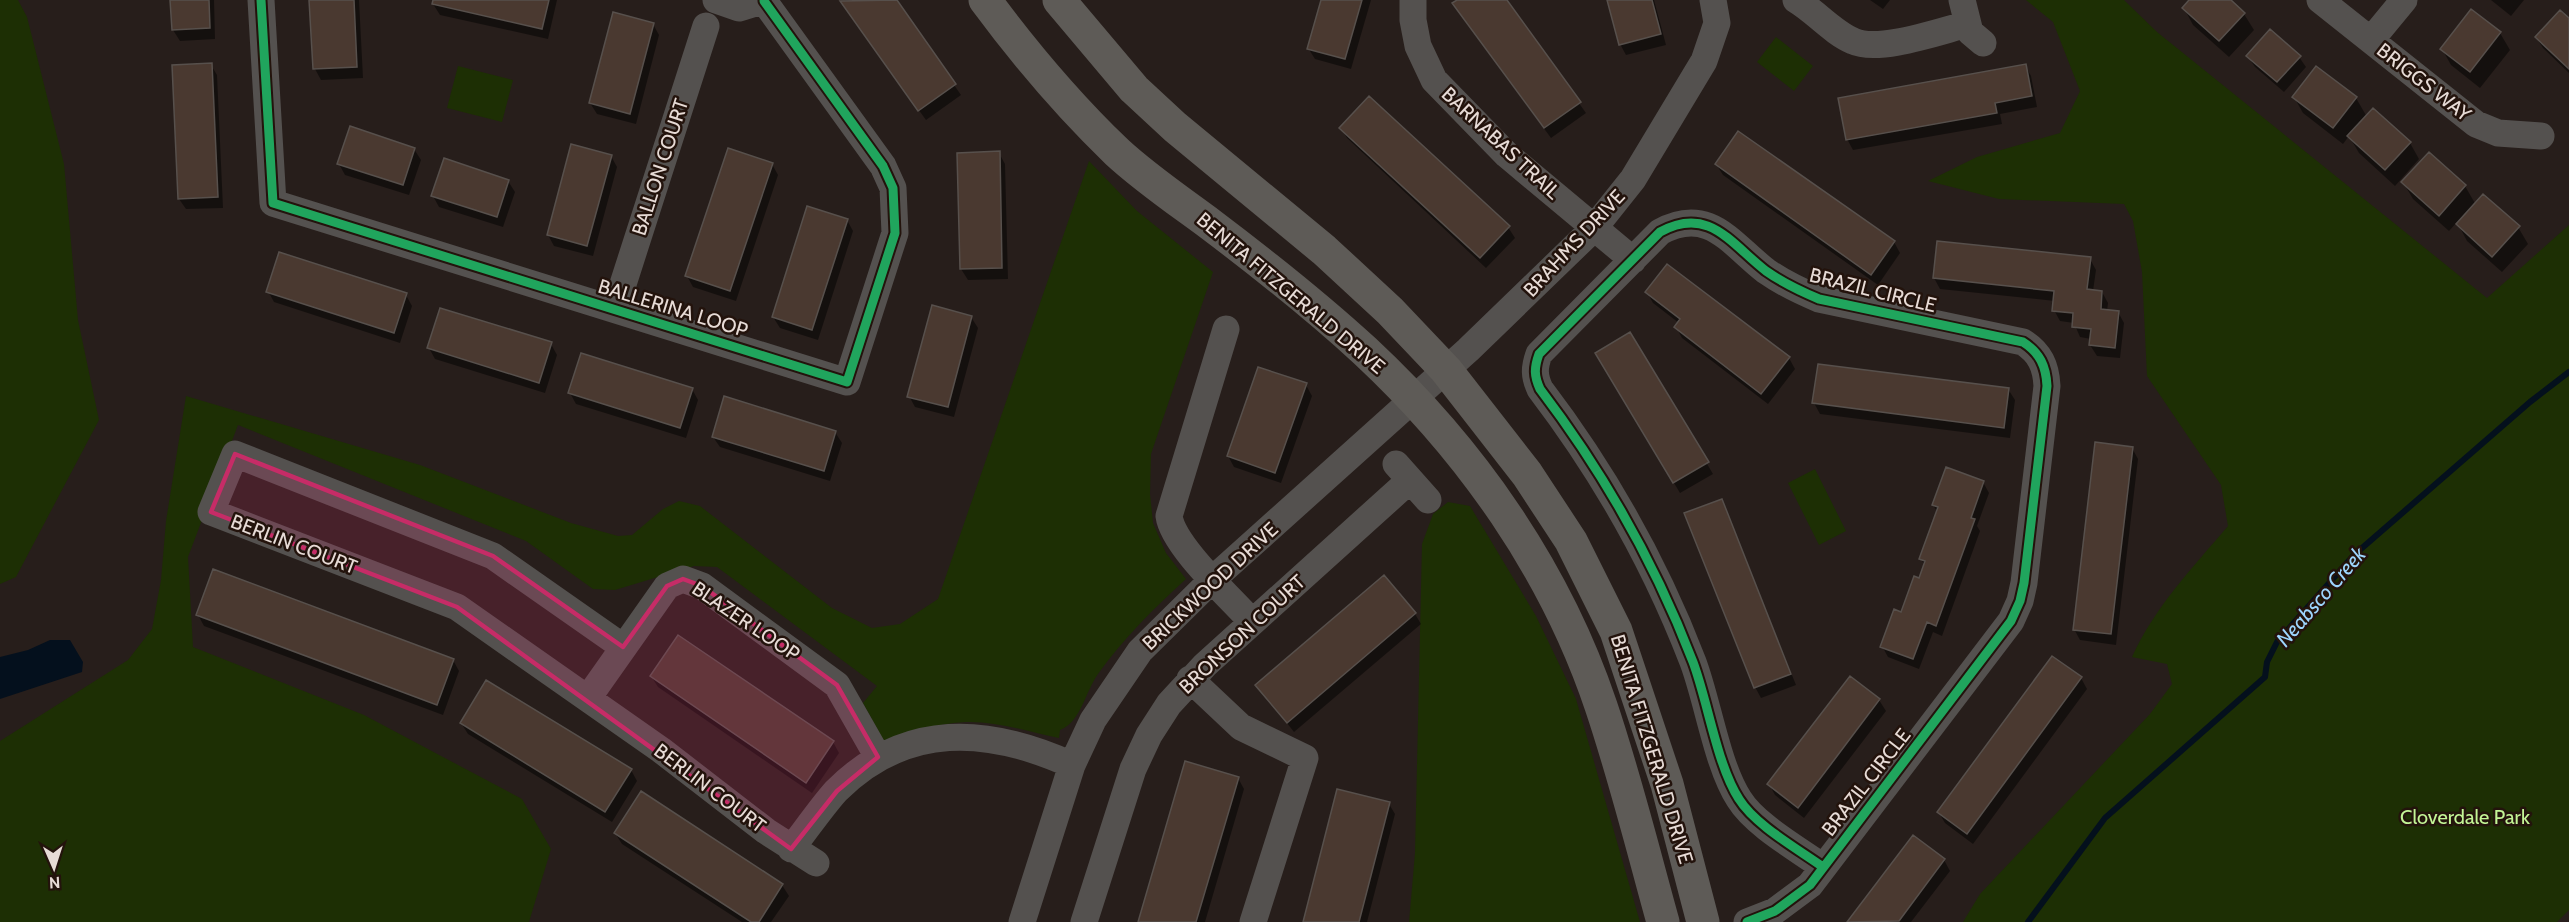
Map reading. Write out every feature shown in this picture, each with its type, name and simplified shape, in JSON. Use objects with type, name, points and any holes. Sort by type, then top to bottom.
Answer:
[{"type":"main road","name":"BENITA FITZGERALD DRIVE","points":[[986,0],[1039,70],[1118,153],[1365,350],[1452,440],[1491,492],[1528,550],[1560,609],[1604,714],[1622,769],[1662,922]]},
{"type":"main road","name":"BENITA FITZGERALD DRIVE","points":[[1059,0],[1134,89],[1183,134],[1324,250],[1390,311],[1446,370],[1527,474],[1571,541],[1616,631],[1640,695],[1667,784],[1703,922]]},
{"type":"street","name":"BALLERINA LOOP","points":[[261,0],[273,202],[847,382],[894,239],[896,217],[893,188],[883,166],[764,1],[739,8],[716,0]]},
{"type":"street","name":"BARNABAS TRAIL","points":[[1413,0],[1413,20],[1418,46],[1434,80],[1507,155],[1633,260]]},
{"type":"street","points":[[1796,0],[1847,38],[1865,45],[1891,42],[1971,22]]},
{"type":"street","name":"BRIGGS WAY","points":[[2320,0],[2476,124],[2498,133],[2541,136]]},
{"type":"street","points":[[2372,40],[2403,0]]},
{"type":"street","name":"BRAHMS DRIVE","points":[[1446,370],[1594,228],[1633,179],[1704,61],[1716,28],[1721,2]]},
{"type":"street","name":"BALLON COURT","points":[[615,309],[706,26]]},
{"type":"street","name":"BRAZIL CIRCLE","points":[[1747,922],[1775,911],[1810,885],[2004,630],[2020,601],[2047,386],[2046,371],[2033,348],[2015,339],[1886,315],[1808,295],[1788,286],[1718,230],[1704,223],[1674,224],[1660,232],[1539,354],[1535,366],[1535,378],[1540,389],[1606,483],[1653,571],[1692,661],[1728,781],[1752,815],[1823,867]]},
{"type":"street","points":[[1226,329],[1169,516],[1173,532],[1252,622]]},
{"type":"street","name":"BRICKWOOD DRIVE","points":[[1022,922],[1072,765],[1094,720],[1140,651],[1214,579],[1446,370]]},
{"type":"street","name":"BERLIN COURT","points":[[623,647],[493,556],[235,454],[211,512],[457,607],[588,698],[791,849],[816,863]]},
{"type":"street","name":"BRONSON COURT","points":[[1084,922],[1133,769],[1149,735],[1169,704],[1190,679],[1411,481]]},
{"type":"street","name":"BLAZER LOOP","points":[[588,698],[667,586],[683,579],[702,586],[837,685],[878,757]]},
{"type":"street","points":[[1190,679],[1241,727],[1305,758],[1253,922]]},
{"type":"street","points":[[791,849],[837,791],[878,757],[925,739],[978,737],[1011,741],[1042,751],[1072,765]]},
{"type":"highlighted area","points":[[235,454],[493,556],[623,647],[667,586],[683,579],[702,586],[837,685],[878,757],[837,791],[791,849],[457,607],[211,512]]},
{"type":"green space","points":[[0,0],[18,0],[27,17],[64,164],[78,320],[99,420],[16,577],[0,584]]},
{"type":"green space","name":"Cloverdale Park","points":[[2026,0],[2124,0],[2157,32],[2487,298],[2569,225],[2569,910],[2557,922],[1963,922],[1980,894],[2150,714],[2172,684],[2167,664],[2132,657],[2163,605],[2228,526],[2221,485],[2147,376],[2142,272],[2133,221],[2124,204],[1999,199],[1928,181],[1977,157],[2060,133],[2080,91],[2053,22]]},
{"type":"green space","points":[[1776,37],[1813,66],[1794,91],[1757,62]]},
{"type":"green space","points":[[458,66],[513,80],[502,122],[447,108]]},
{"type":"green space","points":[[1089,161],[1137,211],[1213,272],[1151,454],[1150,494],[1153,523],[1166,553],[1186,579],[1139,624],[1118,648],[1093,681],[1078,714],[1060,730],[1059,738],[1001,725],[966,722],[935,726],[884,741],[863,703],[877,686],[717,567],[694,566],[615,590],[593,589],[526,541],[238,425],[188,557],[193,647],[364,715],[522,799],[551,849],[529,922],[0,922],[0,741],[128,660],[152,629],[161,580],[166,521],[186,396],[420,465],[571,523],[618,536],[632,535],[663,509],[679,501],[700,506],[832,608],[872,628],[900,624],[938,599]]},
{"type":"green space","points":[[1815,469],[1846,531],[1819,545],[1788,483]]},
{"type":"green space","points":[[1448,502],[1470,506],[1536,616],[1576,699],[1640,922],[1409,922],[1415,853],[1422,544],[1433,514]]},
{"type":"water","points":[[50,640],[70,640],[83,662],[82,672],[0,699],[0,657],[28,650]]},
{"type":"building","points":[[170,0],[209,0],[210,28],[172,30]]},
{"type":"building","points":[[309,0],[354,0],[357,67],[313,69]]},
{"type":"building","points":[[433,0],[549,0],[542,29],[432,4]]},
{"type":"building","points":[[897,0],[956,84],[918,111],[840,1]]},
{"type":"building","points":[[1321,0],[1362,0],[1345,59],[1307,49]]},
{"type":"building","points":[[1457,0],[1507,0],[1581,102],[1544,128],[1452,3]]},
{"type":"building","points":[[1607,0],[1652,0],[1661,34],[1619,45]]},
{"type":"building","points":[[2189,0],[2231,0],[2245,13],[2219,41],[2182,8]]},
{"type":"building","points":[[2471,9],[2501,32],[2470,72],[2440,49]]},
{"type":"building","points":[[2560,10],[2569,18],[2569,69],[2535,37]]},
{"type":"building","points":[[613,12],[654,23],[630,114],[589,103]]},
{"type":"building","points":[[2270,29],[2301,56],[2277,82],[2246,56]]},
{"type":"building","points":[[212,63],[218,197],[178,199],[172,65]]},
{"type":"building","points":[[2026,64],[2032,96],[1995,103],[1997,113],[1846,140],[1838,98]]},
{"type":"building","points":[[2316,66],[2357,97],[2333,128],[2292,97]]},
{"type":"building","points":[[1369,96],[1510,226],[1480,258],[1339,128]]},
{"type":"building","points":[[2373,108],[2411,142],[2385,170],[2347,136]]},
{"type":"building","points":[[350,126],[415,148],[403,185],[337,164]]},
{"type":"building","points":[[1738,131],[1895,241],[1871,275],[1715,164]]},
{"type":"building","points":[[571,144],[612,155],[587,246],[547,235]]},
{"type":"building","points":[[728,148],[773,163],[730,291],[685,276]]},
{"type":"building","points":[[1000,151],[1002,268],[960,269],[957,153]]},
{"type":"building","points":[[2429,152],[2466,185],[2439,216],[2401,182]]},
{"type":"building","points":[[444,158],[509,180],[497,217],[431,196]]},
{"type":"building","points":[[2483,194],[2520,226],[2492,257],[2456,224]]},
{"type":"building","points":[[807,206],[848,219],[812,330],[772,317]]},
{"type":"building","points":[[1937,241],[2091,257],[2087,289],[2102,291],[2101,309],[2119,311],[2115,348],[2089,345],[2091,329],[2072,327],[2073,313],[2052,311],[2054,291],[1933,278]]},
{"type":"building","points":[[279,252],[407,293],[394,333],[266,292]]},
{"type":"building","points":[[1667,264],[1790,357],[1761,394],[1674,327],[1680,319],[1645,292]]},
{"type":"building","points":[[932,305],[972,316],[948,407],[907,397]]},
{"type":"building","points":[[440,308],[552,342],[539,383],[427,348]]},
{"type":"building","points":[[1630,332],[1709,462],[1673,483],[1595,353]]},
{"type":"building","points":[[581,353],[693,388],[680,428],[568,393]]},
{"type":"building","points":[[1818,364],[2009,388],[2004,428],[1812,403]]},
{"type":"building","points":[[1258,367],[1307,383],[1275,473],[1227,456]]},
{"type":"building","points":[[724,396],[836,431],[824,471],[712,437]]},
{"type":"building","points":[[2095,442],[2133,447],[2111,634],[2073,630]]},
{"type":"building","points":[[1946,467],[1984,481],[1971,518],[1975,519],[1936,626],[1927,622],[1913,659],[1880,647],[1894,609],[1901,612],[1914,576],[1919,578],[1925,561],[1919,559],[1938,507],[1932,505]]},
{"type":"building","points":[[1722,499],[1791,674],[1754,688],[1684,513]]},
{"type":"building","points":[[213,569],[454,659],[437,705],[196,615]]},
{"type":"building","points":[[1384,575],[1416,613],[1287,723],[1255,685]]},
{"type":"building","points":[[678,635],[834,741],[806,783],[650,676]]},
{"type":"building","points":[[2052,656],[2082,677],[1967,834],[1937,812]]},
{"type":"building","points":[[1850,676],[1880,699],[1798,808],[1767,784]]},
{"type":"building","points":[[486,680],[632,769],[605,812],[460,723]]},
{"type":"building","points":[[1185,761],[1239,777],[1196,922],[1138,922]]},
{"type":"building","points":[[1337,789],[1390,802],[1359,922],[1303,922]]},
{"type":"building","points":[[641,791],[783,884],[759,922],[751,922],[614,833]]},
{"type":"building","points":[[1913,835],[1945,859],[1899,921],[1847,922]]},
{"type":"waterway","name":"Neabsco Creek","points":[[2028,922],[2105,818],[2265,677],[2267,662],[2277,642],[2354,555],[2530,402],[2569,372]]},
{"type":"cycle path","points":[[261,0],[273,203],[847,382],[895,233],[893,188],[883,166],[764,1]]},
{"type":"cycle path","points":[[1747,922],[1775,911],[1810,885],[2011,621],[2020,601],[2024,583],[2047,386],[2038,355],[2023,342],[1819,299],[1792,287],[1766,271],[1718,231],[1706,225],[1692,223],[1677,225],[1660,232],[1539,354],[1536,376],[1540,389],[1607,486],[1662,589],[1693,662],[1725,769],[1739,799],[1746,809],[1766,827],[1823,867]]}]
